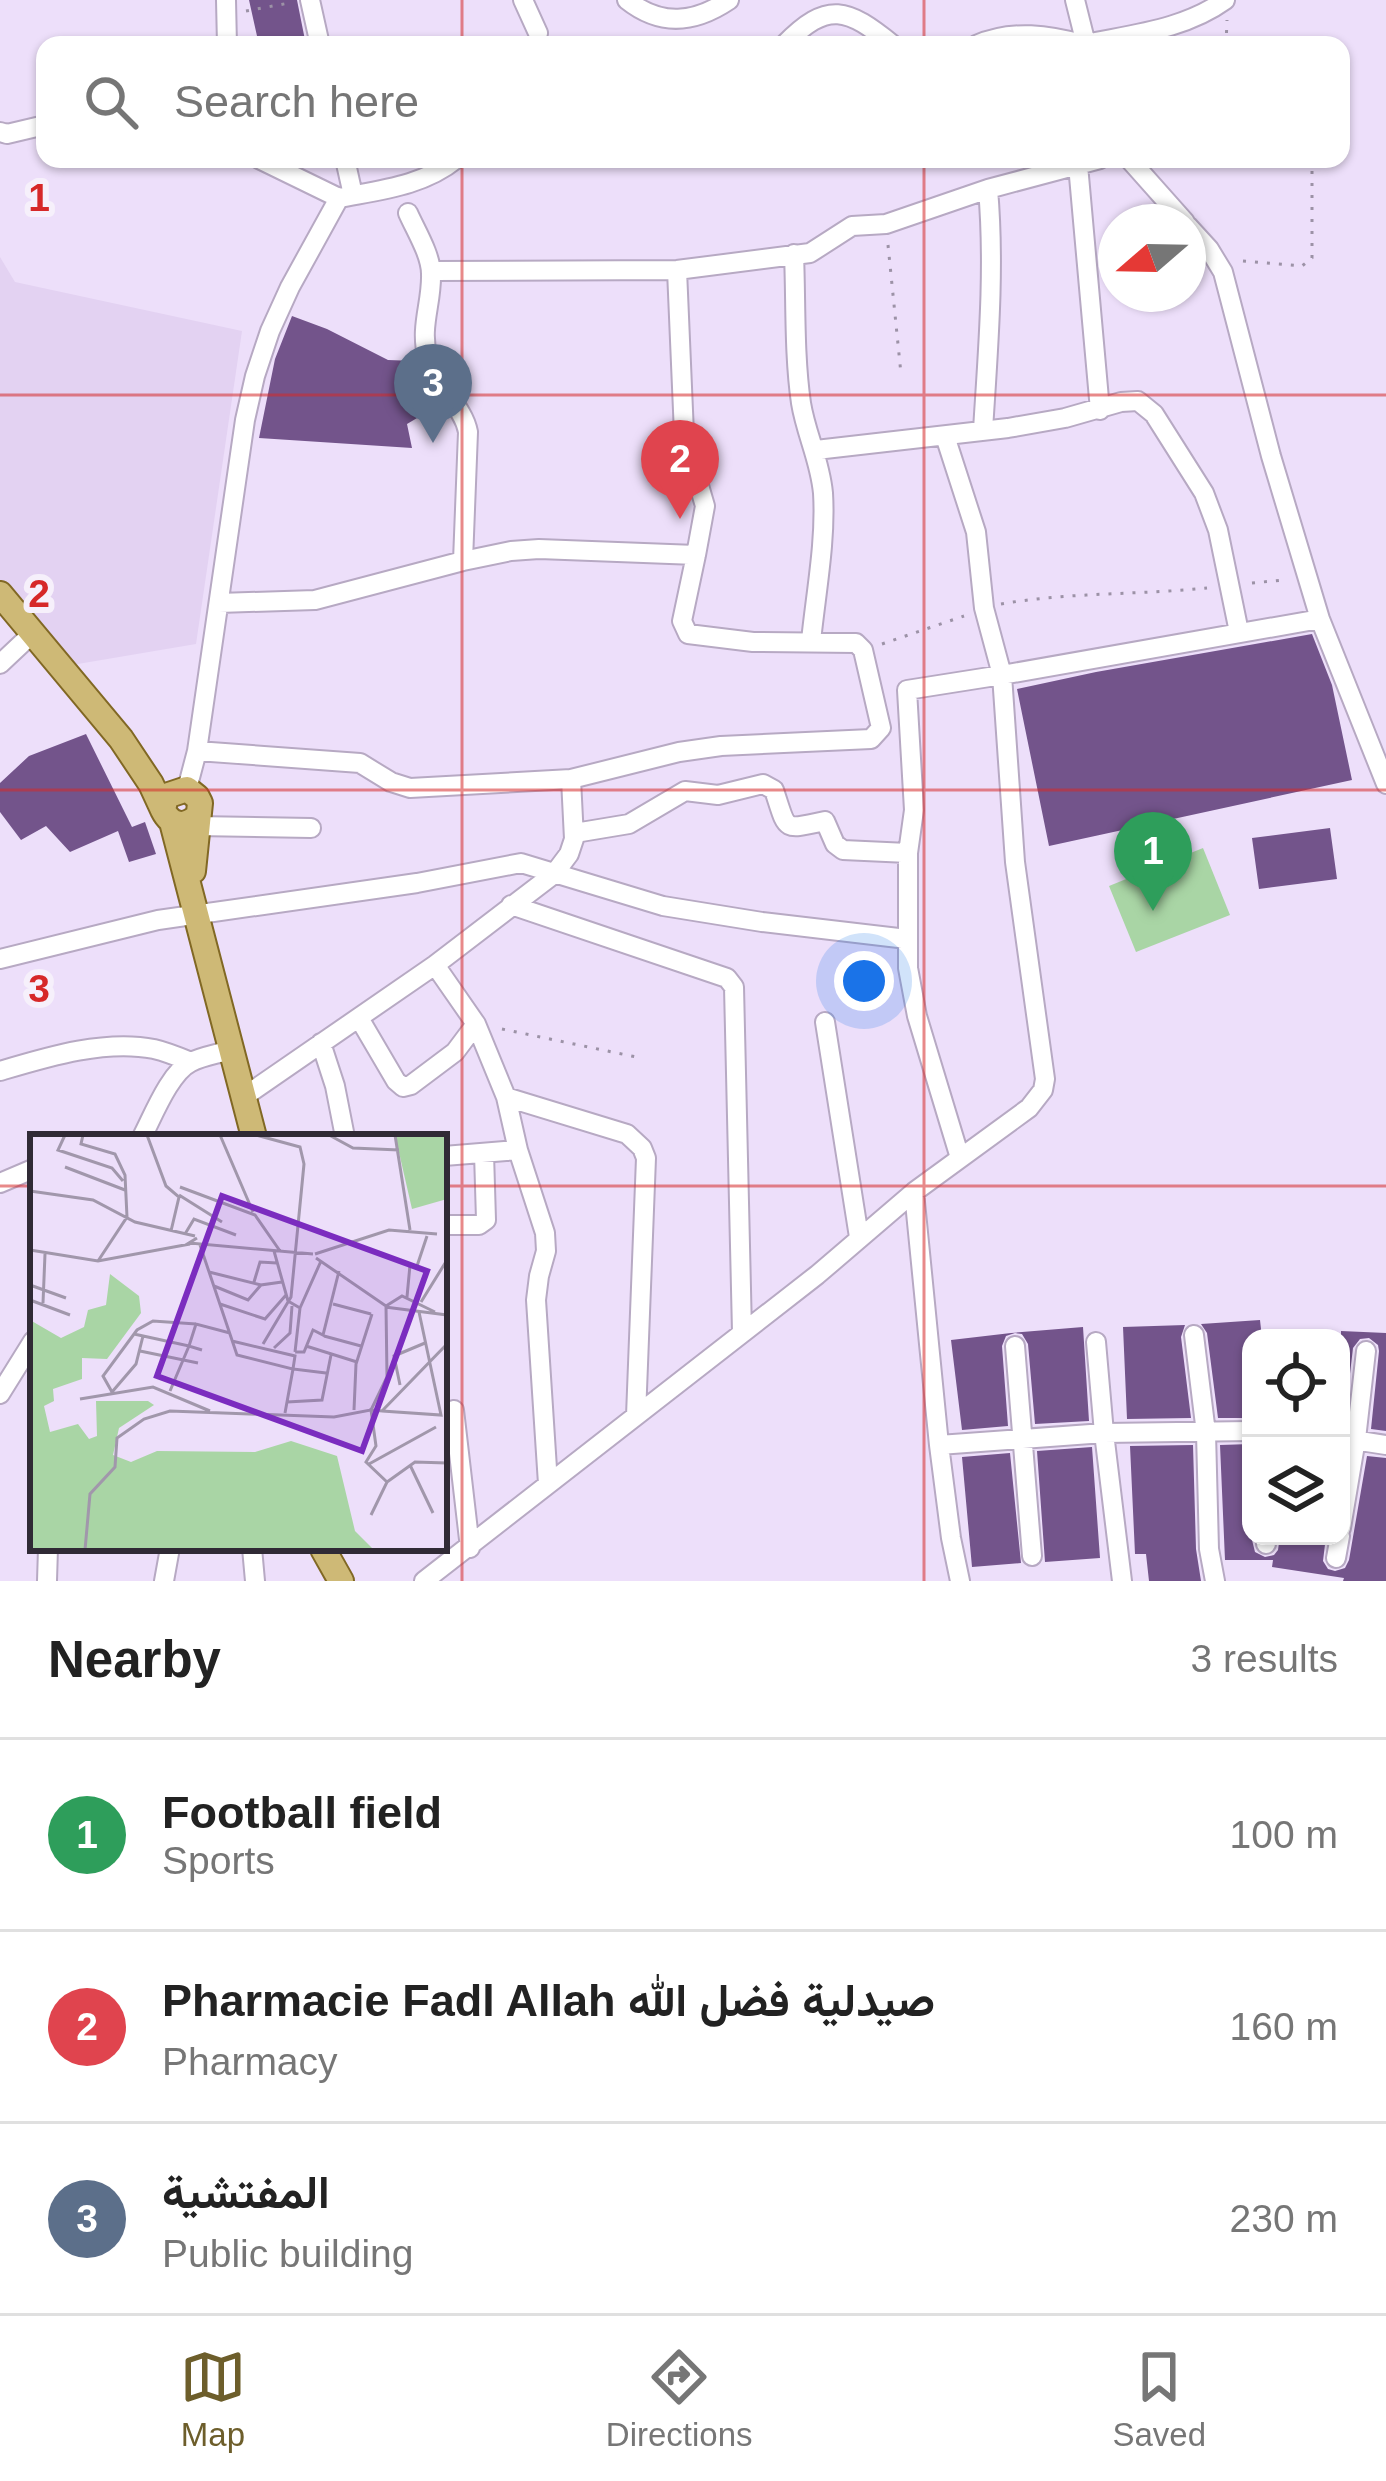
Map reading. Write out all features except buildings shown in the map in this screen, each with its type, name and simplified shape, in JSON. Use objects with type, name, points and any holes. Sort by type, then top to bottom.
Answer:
[{"type":"main road","points":[[0,594],[182,819],[193,903],[253,1134]]},
{"type":"main road","points":[[121,740],[193,792],[200,803],[182,819]]},
{"type":"main road","points":[[323,1551],[328,1581]]},
{"type":"main road","points":[[325,1551],[341,1581]]},
{"type":"street","points":[[306,0],[317,36]]},
{"type":"street","points":[[524,0],[538,33]]},
{"type":"street","points":[[627,0],[664,19],[680,21],[701,16],[729,0]]},
{"type":"street","points":[[1075,0],[1084,36]]},
{"type":"street","points":[[1125,36],[1190,21],[1225,0]]},
{"type":"street","points":[[793,36],[806,22],[836,14],[851,17],[882,36]]},
{"type":"street","points":[[1007,36],[1040,36]]},
{"type":"street","points":[[0,132],[36,127]]},
{"type":"street","points":[[280,168],[346,197],[399,187],[442,168]]},
{"type":"street","points":[[185,788],[196,751],[255,376],[290,287],[346,197],[345,168]]},
{"type":"street","points":[[432,272],[677,270],[810,254],[852,226],[886,224],[1067,168]]},
{"type":"street","points":[[1078,168],[1100,410]]},
{"type":"street","points":[[1136,168],[1167,204]]},
{"type":"street","points":[[983,430],[990,311],[988,189]]},
{"type":"street","points":[[408,213],[432,272],[425,310],[426,352],[432,372],[462,413],[468,432],[463,561]]},
{"type":"street","points":[[1206,247],[1217,260],[1228,289],[1320,619],[1386,784]]},
{"type":"street","points":[[794,254],[800,394],[821,473],[823,527],[811,641]]},
{"type":"street","points":[[196,751],[360,763],[410,788],[571,779],[721,746],[871,740],[881,728],[863,650],[856,643],[753,642],[688,634],[682,621],[704,506],[684,434],[677,270]]},
{"type":"street","points":[[816,450],[945,436],[1138,401],[1154,414],[1204,493],[1219,530],[1239,632]]},
{"type":"street","points":[[424,1581],[817,1275],[914,1192],[1028,1108],[1043,1090],[1015,862],[1002,675],[984,608],[976,532],[945,436]]},
{"type":"street","points":[[219,603],[315,600],[463,561],[539,549],[696,555]]},
{"type":"street","points":[[960,1158],[910,987],[908,853],[914,810],[907,690],[1320,619]]},
{"type":"street","points":[[0,664],[33,633]]},
{"type":"street","points":[[245,1096],[435,965],[554,874],[569,854],[574,833],[571,779]]},
{"type":"street","points":[[574,833],[629,824],[685,791],[718,795],[763,784],[774,790],[789,827],[825,821],[843,850],[908,853]]},
{"type":"street","points":[[182,819],[311,828]]},
{"type":"street","points":[[0,959],[193,903],[417,883],[513,863],[536,865],[663,907],[907,938]]},
{"type":"street","points":[[511,905],[727,979],[734,987],[742,1332]]},
{"type":"street","points":[[435,965],[476,1024],[506,1097],[546,1241],[536,1300],[548,1484]]},
{"type":"street","points":[[358,1018],[396,1082],[404,1087],[455,1052],[476,1024]]},
{"type":"street","points":[[825,1022],[859,1237]]},
{"type":"street","points":[[321,1043],[344,1134]]},
{"type":"street","points":[[0,1070],[56,1056],[122,1048],[154,1049],[191,1062]]},
{"type":"street","points":[[144,1134],[178,1072],[191,1062],[230,1050]]},
{"type":"street","points":[[506,1097],[627,1134],[642,1148],[646,1158],[636,1416]]},
{"type":"street","points":[[447,1156],[518,1150]]},
{"type":"street","points":[[447,1225],[479,1225],[486,1220],[484,1153]]},
{"type":"street","points":[[0,1183],[30,1170]]},
{"type":"street","points":[[914,1192],[939,1445],[960,1581]]},
{"type":"street","points":[[1194,1335],[1206,1433],[1209,1549],[1215,1581]]},
{"type":"street","points":[[1096,1342],[1122,1581]]},
{"type":"street","points":[[0,1394],[30,1346]]},
{"type":"street","points":[[1015,1346],[1032,1556]]},
{"type":"street","points":[[1348,1437],[1366,1351]]},
{"type":"street","points":[[454,1410],[470,1548]]},
{"type":"street","points":[[939,1445],[1104,1433],[1242,1431]]},
{"type":"street","points":[[1350,1438],[1386,1445]]},
{"type":"street","points":[[1336,1558],[1338,1545]]},
{"type":"street","points":[[47,1581],[48,1551]]},
{"type":"street","points":[[164,1581],[169,1551]]},
{"type":"street","points":[[252,1551],[255,1581]]},
{"type":"path","points":[[226,7],[306,0]]},
{"type":"path","points":[[1217,260],[1302,266],[1310,262],[1312,168]]},
{"type":"path","points":[[886,224],[902,374]]},
{"type":"path","points":[[863,650],[984,608],[1063,596],[1140,594],[1307,577]]},
{"type":"path","points":[[476,1024],[641,1058]]},
{"type":"shaded area","points":[[0,257],[15,282],[242,331],[196,644],[66,666],[0,580]]},
{"type":"green space","points":[[1203,848],[1230,915],[1136,952],[1109,886]]},
{"type":"place","name":"المفتشية","points":[[433,443]]},
{"type":"place","name":"Pharmacie Fadl Allah صيدلية فضل الله","points":[[680,519]]},
{"type":"place","name":"Football field","points":[[1153,911]]}]
